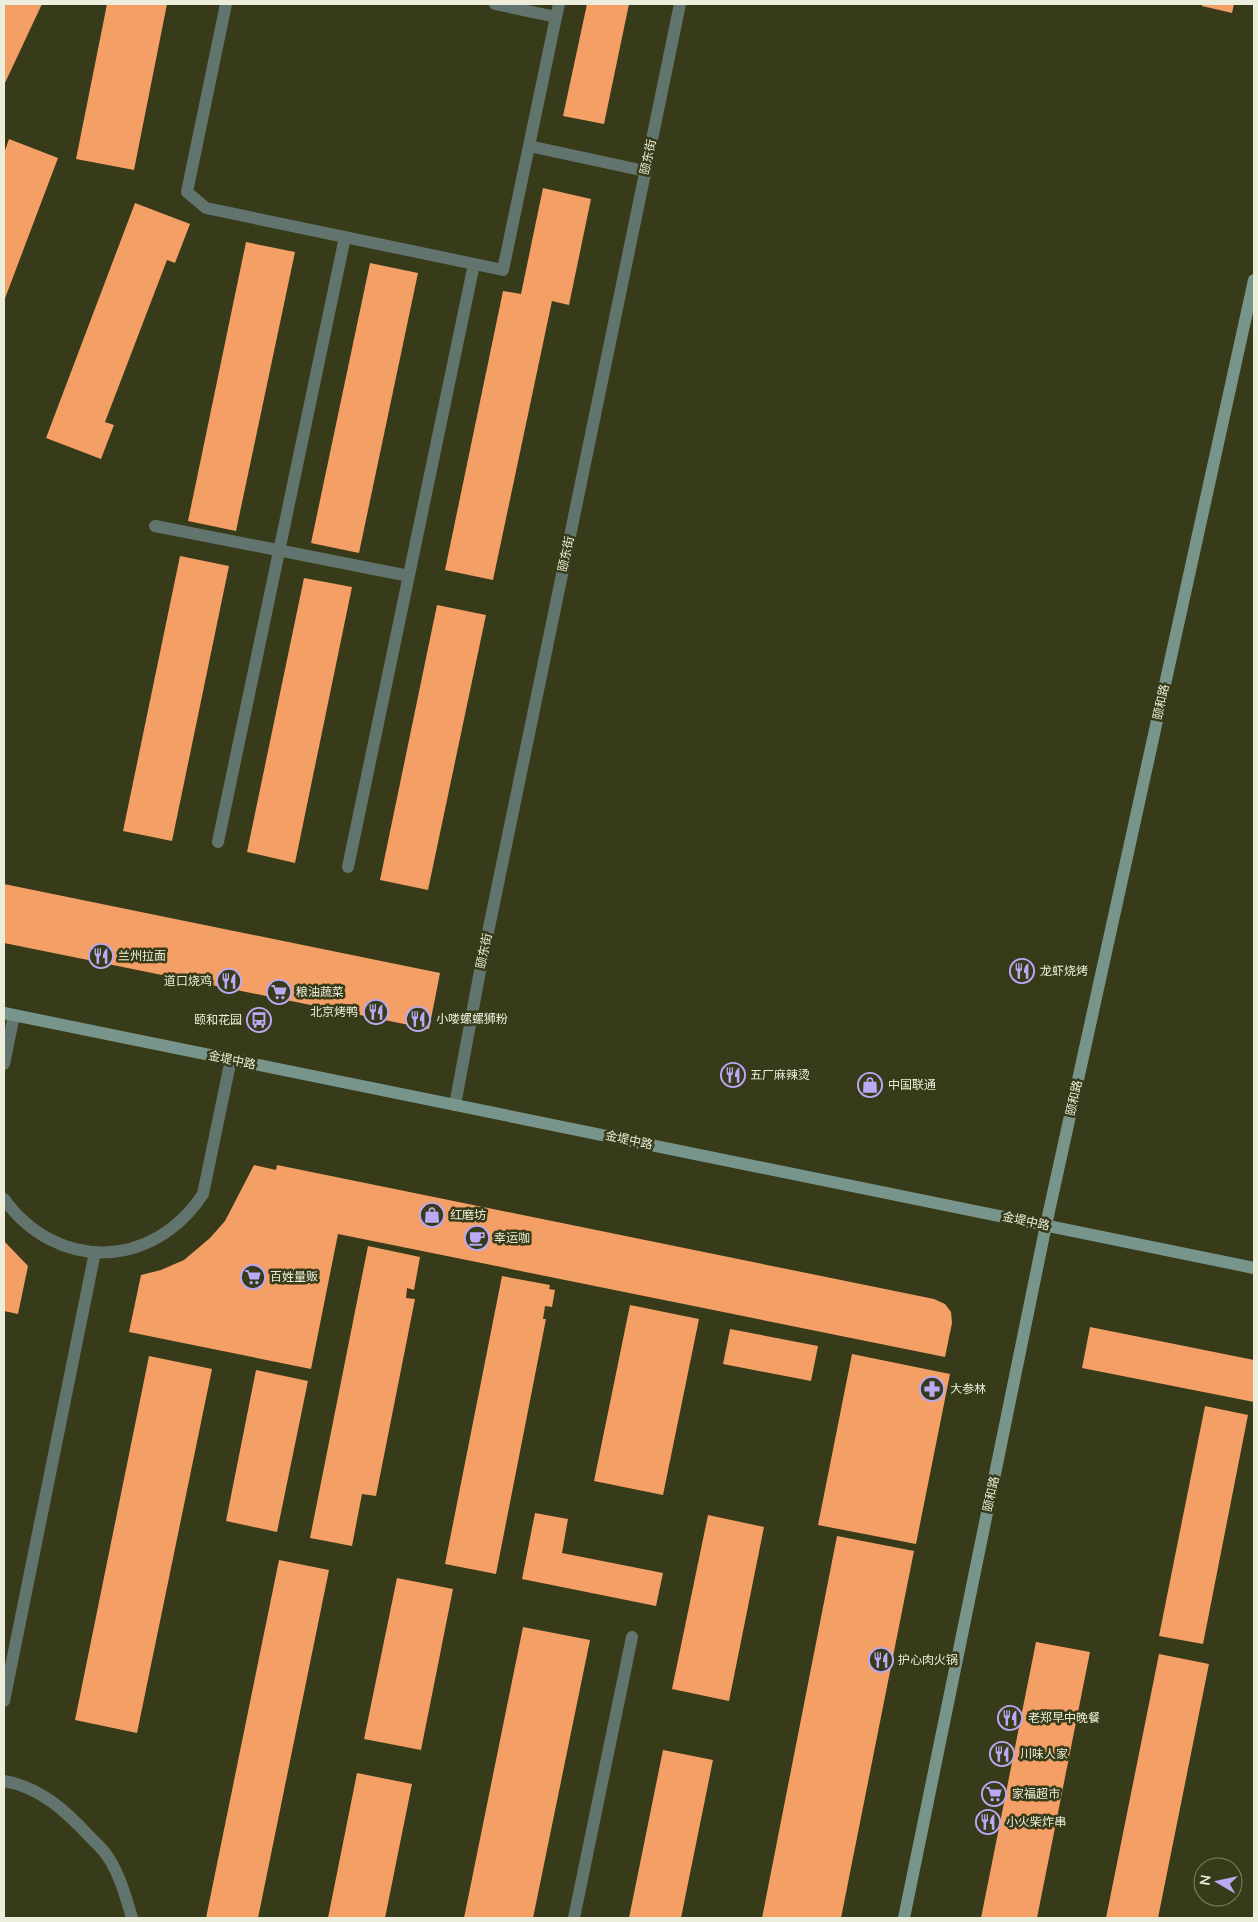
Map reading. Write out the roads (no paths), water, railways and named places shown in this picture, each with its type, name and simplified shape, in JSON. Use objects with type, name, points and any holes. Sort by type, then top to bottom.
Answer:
[{"type":"street","points":[[226,4],[187,192],[206,208],[503,270],[558,10],[495,4]]},
{"type":"street","name":"颐东街","points":[[455,1105],[480,971],[680,4]]},
{"type":"street","points":[[529,146],[645,171]]},
{"type":"street","points":[[218,842],[345,236]]},
{"type":"street","points":[[348,867],[474,264]]},
{"type":"street","name":"颐和路","points":[[904,1918],[1046,1225],[1254,280]]},
{"type":"street","points":[[156,526],[409,576]]},
{"type":"street","points":[[4,1064],[9,1014]]},
{"type":"street","name":"金堤中路","points":[[9,1014],[1254,1268]]},
{"type":"street","points":[[4,1198],[15,1214],[32,1229],[51,1241],[73,1249],[95,1252],[117,1251],[139,1246],[152,1240],[177,1224],[193,1209],[202,1194],[231,1059]]},
{"type":"street","points":[[4,1701],[95,1252]]},
{"type":"street","points":[[574,1918],[632,1637]]},
{"type":"street","points":[[4,1781],[45,1796],[76,1822],[108,1857],[124,1891],[132,1918]]},
{"type":"place","name":"兰州拉面","points":[[101,956]]},
{"type":"place","name":"龙虾烧烤","points":[[1022,971]]},
{"type":"place","name":"道口烧鸡","points":[[229,981]]},
{"type":"place","name":"粮油蔬菜","points":[[279,992]]},
{"type":"place","name":"北京烤鸭","points":[[376,1012]]},
{"type":"place","name":"小喽螺螺狮粉","points":[[418,1019]]},
{"type":"place","name":"颐和花园","points":[[259,1020]]},
{"type":"place","name":"五厂麻辣烫","points":[[733,1075]]},
{"type":"place","name":"中国联通","points":[[870,1085]]},
{"type":"place","name":"红磨坊","points":[[432,1215]]},
{"type":"place","name":"幸运咖","points":[[477,1238]]},
{"type":"place","name":"百姓量贩","points":[[253,1277]]},
{"type":"place","name":"大参林","points":[[932,1389]]},
{"type":"place","name":"护心肉火锅","points":[[881,1660]]},
{"type":"place","name":"老郑早中晚餐","points":[[1010,1718]]},
{"type":"place","name":"川味人家","points":[[1002,1754]]},
{"type":"place","name":"家福超市","points":[[994,1794]]},
{"type":"place","name":"小火柴炸串","points":[[988,1822]]}]
